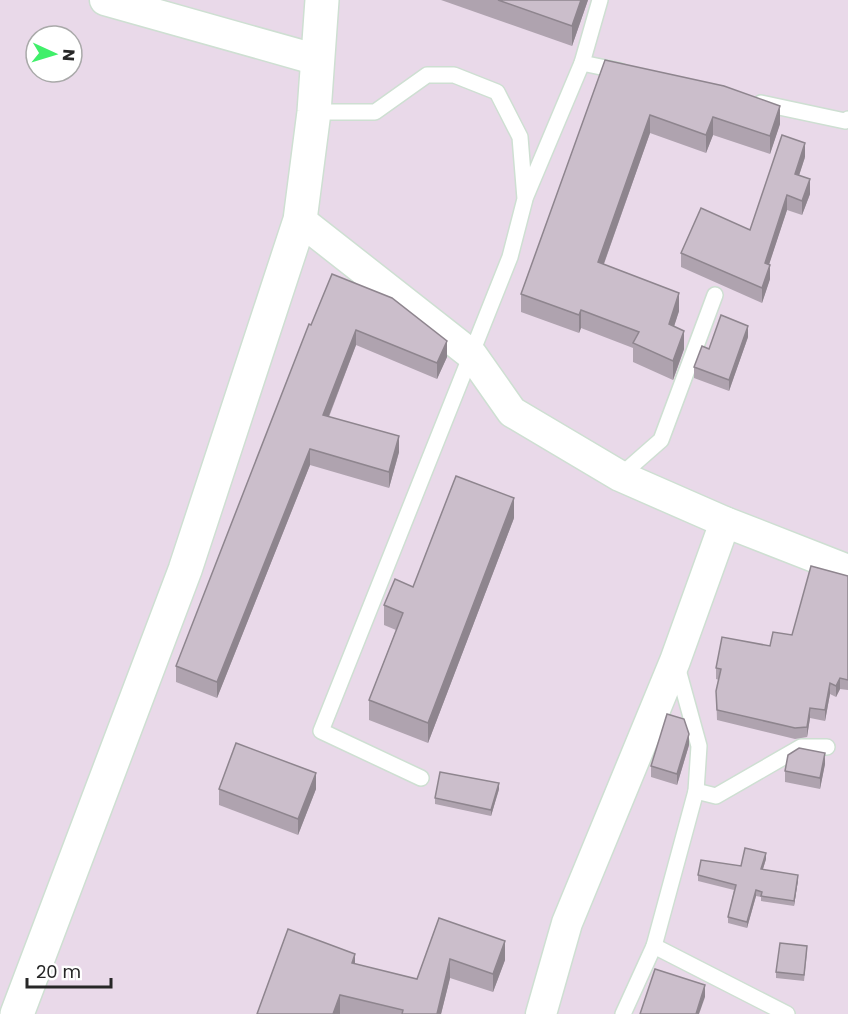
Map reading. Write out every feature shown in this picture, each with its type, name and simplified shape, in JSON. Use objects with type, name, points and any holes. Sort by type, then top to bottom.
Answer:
[{"type":"main road","points":[[17,1014],[184,570],[300,220],[314,112],[322,0]]},
{"type":"street","points":[[105,0],[318,60]]},
{"type":"street","points":[[300,220],[472,355],[512,412],[620,476],[725,522],[848,570]]},
{"type":"street","points":[[541,1014],[567,923],[675,661],[725,522]]},
{"type":"lane","points":[[421,778],[321,731],[510,257],[525,199],[582,63],[600,0]]},
{"type":"lane","points":[[582,63],[639,75]]},
{"type":"lane","points":[[314,112],[375,112],[427,75],[454,75],[497,92],[520,136],[525,199]]},
{"type":"lane","points":[[742,98],[845,122],[848,119]]},
{"type":"lane","points":[[620,476],[661,440],[715,295]]},
{"type":"lane","points":[[623,1014],[654,946],[696,791],[699,746],[675,661]]},
{"type":"lane","points":[[696,791],[716,796],[801,747],[827,747]]},
{"type":"lane","points":[[654,946],[787,1014]]},
{"type":"building","points":[[498,0],[581,0],[572,26]]},
{"type":"building","points":[[605,60],[724,86],[780,106],[770,136],[713,117],[706,135],[650,115],[598,262],[679,293],[669,324],[684,331],[673,361],[633,343],[639,332],[581,310],[579,315],[521,294]]},
{"type":"building","points":[[782,135],[805,143],[795,174],[810,179],[802,201],[787,195],[765,263],[770,265],[762,288],[681,253],[701,208],[750,230]]},
{"type":"building","points":[[332,274],[392,298],[447,341],[437,363],[356,330],[323,415],[399,436],[389,472],[310,449],[217,682],[176,666],[309,324],[311,325]]},
{"type":"building","points":[[721,315],[748,326],[729,380],[694,367],[702,346],[709,349]]},
{"type":"building","points":[[456,476],[514,498],[428,723],[369,700],[403,613],[384,605],[395,579],[413,587]]},
{"type":"building","points":[[811,566],[848,576],[848,680],[840,678],[836,686],[830,683],[825,710],[810,708],[807,727],[795,728],[717,710],[716,691],[721,669],[716,668],[722,637],[770,646],[773,632],[792,635]]},
{"type":"building","points":[[667,714],[684,719],[689,734],[677,774],[651,766]]},
{"type":"building","points":[[236,743],[316,773],[298,819],[219,789]]},
{"type":"building","points":[[799,748],[825,753],[820,778],[785,771],[788,755]]},
{"type":"building","points":[[440,772],[499,783],[491,810],[435,798]]},
{"type":"building","points":[[745,848],[766,853],[761,869],[798,875],[794,901],[761,896],[762,892],[756,890],[747,922],[728,917],[736,885],[698,875],[701,860],[741,866]]},
{"type":"building","points":[[439,918],[505,941],[493,974],[450,959],[437,1014],[402,1014],[403,1010],[340,995],[333,1014],[257,1014],[288,929],[355,954],[352,963],[417,979]]},
{"type":"building","points":[[780,943],[807,946],[804,975],[776,972]]},
{"type":"building","points":[[655,969],[705,985],[696,1014],[640,1014]]}]
